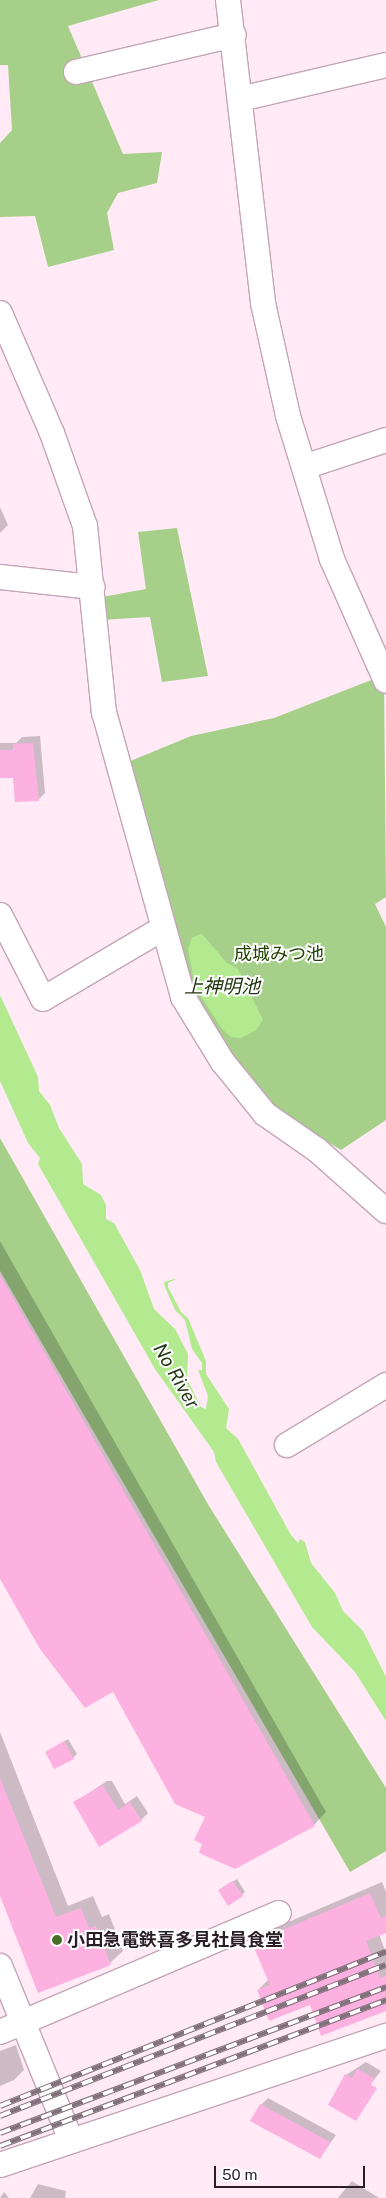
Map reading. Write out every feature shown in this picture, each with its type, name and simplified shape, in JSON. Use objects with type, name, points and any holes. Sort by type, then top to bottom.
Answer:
[{"type":"street","points":[[228,0],[234,36],[263,303],[288,416],[332,559],[386,681]]},
{"type":"street","points":[[76,72],[234,36]]},
{"type":"street","points":[[240,100],[386,65]]},
{"type":"street","points":[[0,314],[52,433],[85,526],[104,712],[162,929],[183,997],[222,1061],[265,1114],[318,1150],[386,1211]]},
{"type":"street","points":[[304,466],[386,440]]},
{"type":"street","points":[[0,577],[92,587]]},
{"type":"street","points":[[0,915],[43,999],[162,929]]},
{"type":"street","points":[[287,1445],[386,1385]]},
{"type":"street","points":[[0,2032],[279,1913]]},
{"type":"street","points":[[0,1966],[71,2140]]},
{"type":"street","points":[[0,2165],[386,2036]]},
{"type":"street","points":[[361,2044],[386,2056]]},
{"type":"green space","points":[[0,0],[159,0],[68,26],[123,154],[162,152],[157,183],[118,193],[107,213],[114,250],[48,267],[35,216],[0,217],[0,143],[12,130],[8,65],[0,65]]},
{"type":"green space","points":[[177,528],[208,676],[162,682],[150,617],[101,620],[102,597],[146,589],[138,532]]},
{"type":"green space","name":"成城みつ池","points":[[384,675],[386,897],[375,904],[386,927],[386,1120],[341,1150],[257,1101],[212,1052],[116,767],[191,736],[274,718]]},
{"type":"green space","points":[[0,1138],[209,1506],[386,1788],[386,1851],[350,1872],[0,1271]]},
{"type":"water","name":"上神明池","points":[[202,934],[227,963],[238,969],[263,1020],[256,1030],[241,1038],[231,1037],[222,1029],[195,987],[188,949],[192,937]]},
{"type":"water","name":"No River","points":[[0,995],[38,1077],[39,1091],[50,1105],[59,1128],[82,1164],[83,1184],[101,1195],[106,1205],[106,1219],[114,1223],[140,1270],[154,1309],[175,1329],[188,1354],[187,1379],[201,1407],[206,1409],[208,1396],[198,1370],[202,1370],[202,1363],[192,1349],[185,1320],[175,1310],[165,1287],[164,1282],[178,1278],[168,1283],[168,1287],[181,1312],[188,1318],[206,1361],[206,1374],[229,1409],[226,1428],[238,1439],[291,1535],[298,1543],[300,1539],[305,1542],[311,1563],[335,1593],[343,1611],[363,1631],[386,1677],[386,1721],[355,1672],[312,1627],[216,1462],[214,1452],[155,1369],[38,1164],[40,1158],[28,1143],[0,1081]]},
{"type":"building","points":[[33,743],[39,801],[15,802],[13,778],[0,778],[0,750],[13,750],[13,744]]},
{"type":"building","points":[[0,1275],[315,1826],[235,1869],[199,1853],[202,1844],[194,1840],[205,1817],[175,1804],[113,1692],[85,1708],[40,1649],[0,1579]]},
{"type":"building","points":[[64,1741],[74,1759],[54,1769],[45,1752]]},
{"type":"building","points":[[0,1778],[56,1917],[81,1908],[89,1928],[96,1926],[111,1965],[38,1993],[0,1896]]},
{"type":"building","points":[[103,1785],[118,1810],[130,1802],[142,1821],[99,1847],[73,1802]]},
{"type":"building","points":[[233,1881],[243,1896],[228,1906],[218,1890]]},
{"type":"building","points":[[370,1893],[381,1918],[386,1916],[386,1933],[366,1941],[380,1978],[386,1976],[386,2011],[321,2036],[310,2005],[269,2021],[257,1990],[270,1985],[252,1943]]},
{"type":"building","points":[[357,2069],[374,2078],[371,2085],[377,2088],[356,2121],[328,2105],[345,2074],[352,2078]]},
{"type":"building","points":[[260,2104],[330,2142],[320,2159],[250,2121]]},
{"type":"railway","points":[[0,2106],[386,1952]]},
{"type":"railway","points":[[0,2116],[386,1965]]},
{"type":"railway","points":[[0,2133],[386,1987]]},
{"type":"railway","points":[[0,2146],[386,2000]]},
{"type":"place","name":"小田急電鉄喜多見社員食堂","points":[[57,1940]]}]
